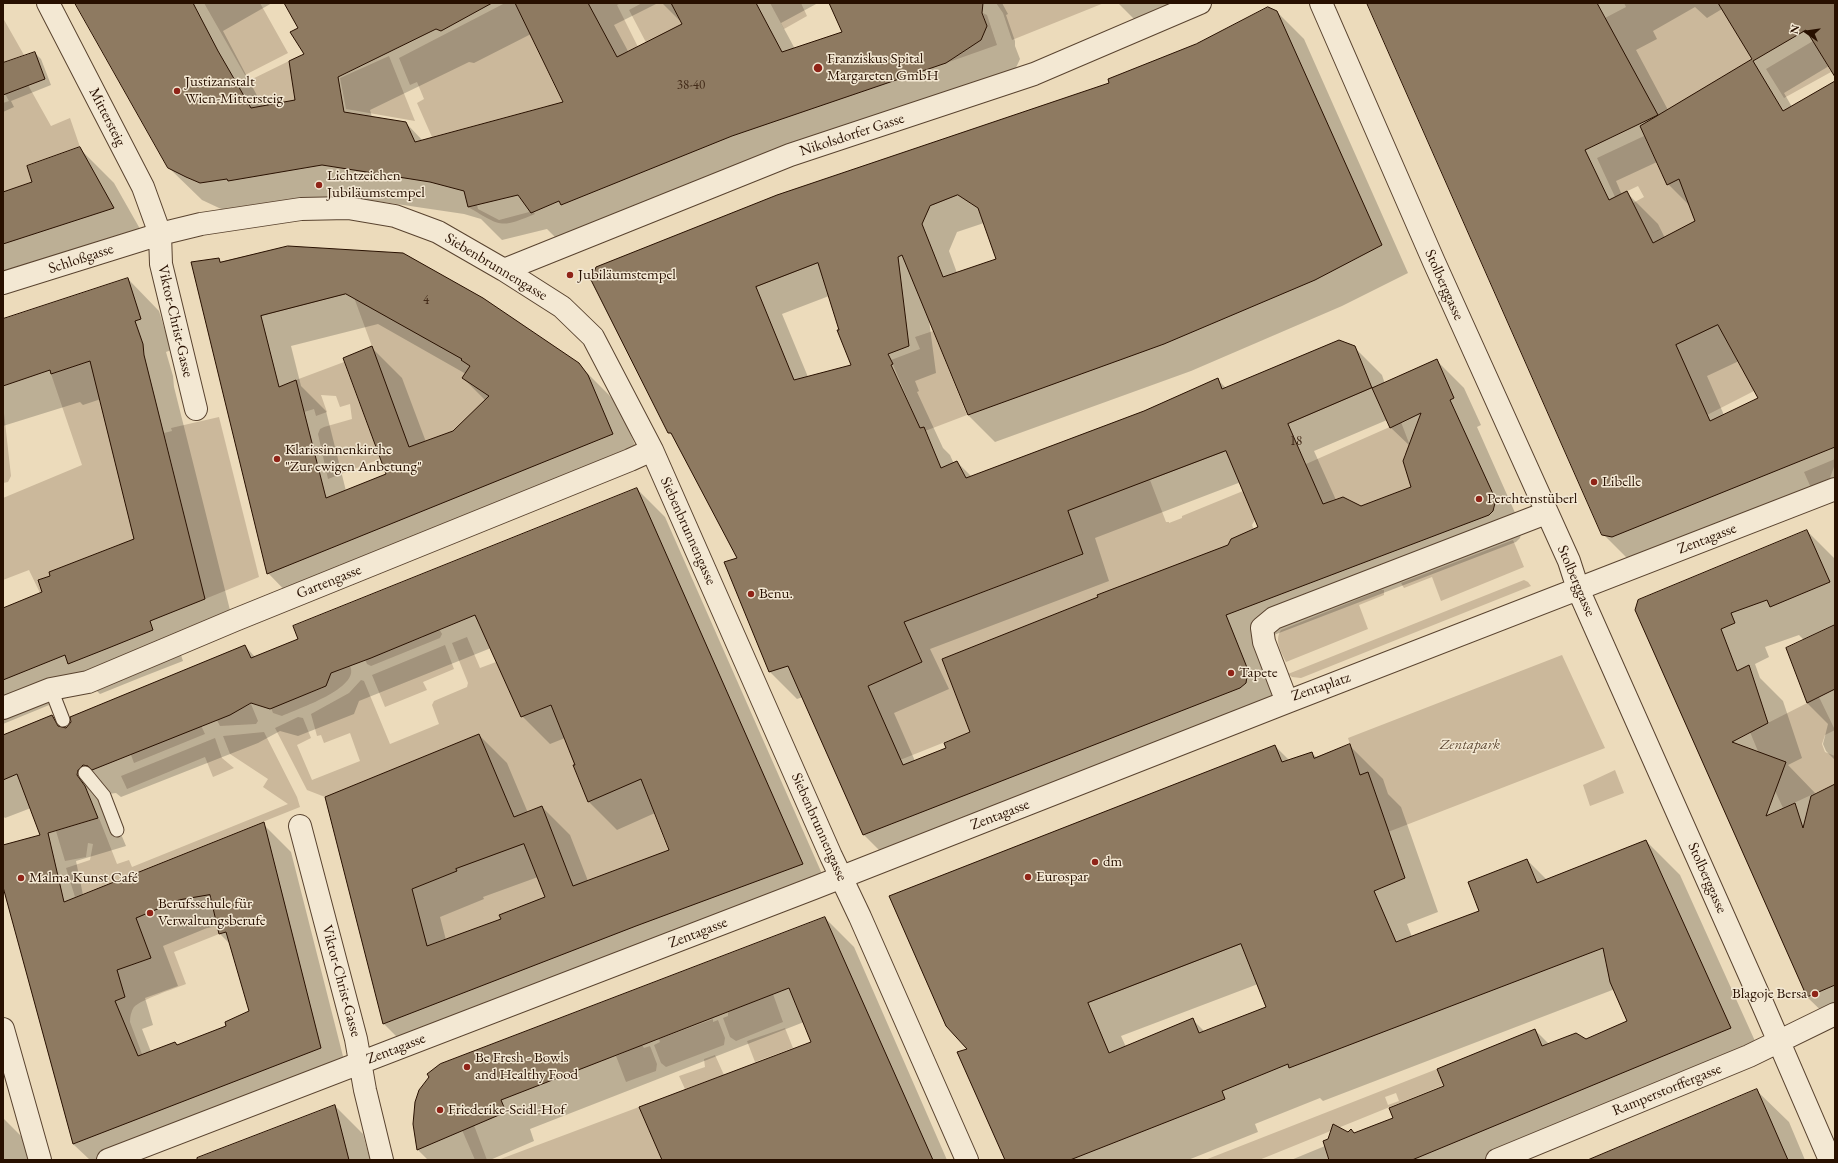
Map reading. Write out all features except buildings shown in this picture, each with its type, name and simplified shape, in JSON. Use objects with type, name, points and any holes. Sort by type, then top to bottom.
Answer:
[{"type":"street","name":"Mittersteig","points":[[48,3],[143,188],[160,234]]},
{"type":"street","name":"Nikolsdorfer Gasse","points":[[504,270],[790,155],[1034,74],[1200,3]]},
{"type":"street","name":"Stolberggasse","points":[[1322,3],[1434,262],[1546,513],[1569,561],[1578,589],[1779,1041],[1830,1160]]},
{"type":"street","name":"Siebenbrunnengasse","points":[[160,234],[202,224],[301,209],[348,208],[395,216],[438,232],[504,270],[562,307],[593,337],[652,450],[967,1160]]},
{"type":"street","name":"Schloßgasse","points":[[3,283],[160,234]]},
{"type":"street","name":"Viktor-Christ-Gasse","points":[[160,234],[161,264],[196,409]]},
{"type":"street","name":"Gartengasse","points":[[3,708],[51,689],[88,682],[235,620],[652,450]]},
{"type":"street","name":"Zentagasse","points":[[1578,589],[1833,496]]},
{"type":"street","name":"Zentaplatz","points":[[1546,513],[1274,618],[1262,628],[1264,642],[1287,702],[1578,589]]},
{"type":"street","name":"Zentagasse","points":[[108,1160],[841,877],[1287,702]]},
{"type":"street","name":"Viktor-Christ-Gasse","points":[[300,826],[356,1039],[365,1090],[382,1160]]},
{"type":"street","name":"Ramperstorffergasse","points":[[1497,1160],[1749,1056],[1835,1014]]},
{"type":"street","points":[[3,1029],[40,1160]]},
{"type":"lane","points":[[51,689],[63,720]]},
{"type":"lane","points":[[85,773],[104,796],[117,830]]},
{"type":"green space","points":[[204,3],[260,3],[288,53],[245,75]]},
{"type":"green space","points":[[505,3],[515,3],[568,114],[547,106],[432,137],[417,103],[424,99],[417,82],[410,85],[399,58]]},
{"type":"green space","points":[[588,3],[621,3],[617,5],[641,53],[621,64]]},
{"type":"green space","points":[[642,3],[671,3],[697,53],[661,71],[629,10]]},
{"type":"green space","points":[[770,3],[801,3],[807,16],[784,29]]},
{"type":"green space","points":[[996,3],[1104,3],[1012,40],[1003,13]]},
{"type":"green space","points":[[1624,3],[1723,3],[1720,6],[1752,59],[1658,116],[1605,18],[1626,7]]},
{"type":"green space","points":[[983,13],[987,15],[997,45],[946,63],[981,40],[987,26]]},
{"type":"green space","points":[[3,18],[24,55],[3,63]]},
{"type":"green space","points":[[1813,41],[1831,72],[1784,98],[1766,69]]},
{"type":"green space","points":[[389,56],[415,121],[346,109],[340,78]]},
{"type":"green space","points":[[289,61],[297,112],[258,118],[256,107],[235,111],[200,109],[238,86]]},
{"type":"green space","points":[[28,85],[51,126],[70,118],[80,147],[27,166],[32,182],[3,192],[3,103],[9,101],[5,94]]},
{"type":"green space","points":[[1644,136],[1662,175],[1675,169],[1680,181],[1693,175],[1718,325],[1754,391],[1707,415],[1676,345],[1653,243],[1633,203],[1644,197],[1638,186],[1615,197],[1597,158]]},
{"type":"green space","points":[[477,205],[478,209],[499,220],[533,211],[535,214],[514,222],[500,223],[494,222],[468,207]]},
{"type":"green space","points":[[352,292],[463,355],[461,360],[470,366],[462,378],[475,387],[484,375],[505,383],[453,431],[409,447]]},
{"type":"green space","points":[[933,331],[967,415],[925,431],[921,431],[891,360],[920,349],[915,337]]},
{"type":"green space","points":[[96,359],[139,559],[135,584],[120,544],[49,572],[50,576],[38,580],[42,592],[40,593],[29,570],[3,580],[3,498],[82,465],[51,374]]},
{"type":"green space","points":[[344,362],[380,459],[328,479],[318,434],[320,429],[324,427],[352,419],[350,404],[340,407],[336,396],[321,395],[327,412],[316,416],[314,409],[304,412],[302,403],[296,400],[301,398],[296,380]]},
{"type":"green space","points":[[3,404],[11,476],[8,482],[3,483]]},
{"type":"green space","points":[[219,417],[259,577],[205,599],[164,433],[172,431],[171,428]]},
{"type":"green space","points":[[1401,422],[1412,451],[1405,454],[1403,461],[1406,470],[1414,473],[1420,483],[1354,509],[1351,501],[1343,497],[1332,500],[1324,520],[1297,468]]},
{"type":"green space","points":[[1835,459],[1835,464],[1830,478],[1811,488],[1804,472]]},
{"type":"green space","points":[[1150,480],[1166,522],[1169,523],[1182,518],[1182,516],[1243,491],[1256,518],[1252,525],[1260,544],[1227,548],[1097,595],[1098,597],[942,659],[970,732],[900,760],[868,686],[922,662],[904,622],[1082,555],[1083,554],[1035,523]]},
{"type":"green space","points":[[1513,540],[1524,567],[1441,601],[1432,577],[1404,588],[1401,583]]},
{"type":"green space","points":[[1524,580],[1531,586],[1301,678],[1292,677],[1288,674]]},
{"type":"green space","points":[[1384,590],[1384,595],[1359,605],[1368,629],[1286,662],[1278,642],[1281,630]]},
{"type":"green space","points":[[436,623],[442,634],[440,638],[371,666],[367,664],[362,652],[382,653],[423,637]]},
{"type":"green space","points":[[467,637],[480,668],[496,662],[521,717],[551,705],[560,728],[630,743],[573,766],[588,802],[602,796],[637,769],[670,855],[632,864],[609,872],[575,891],[542,806],[514,817],[479,734],[325,797],[307,790],[275,728],[298,717],[303,718],[311,738],[297,745],[312,780],[360,761],[350,733],[324,743],[321,735],[317,736],[311,714],[349,693],[361,680],[364,681],[390,744],[439,724],[432,705],[434,701],[467,687],[468,683],[452,643]]},
{"type":"green space","points":[[445,645],[454,669],[423,682],[427,690],[385,707],[372,675]]},
{"type":"green space","name":"Zentapark","points":[[1562,655],[1605,748],[1388,832],[1368,773],[1360,775],[1348,738]]},
{"type":"green space","points":[[350,666],[351,674],[346,682],[326,697],[282,716],[273,713],[271,708],[322,688],[321,685],[327,683],[331,673]]},
{"type":"green space","points":[[1819,697],[1835,730],[1825,735],[1822,744],[1825,752],[1835,756],[1835,784],[1783,808],[1770,780],[1781,760],[1772,757],[1762,761],[1750,732]]},
{"type":"green space","points":[[251,704],[258,721],[256,724],[220,726],[217,720]]},
{"type":"green space","points":[[198,719],[205,734],[134,763],[128,747]]},
{"type":"green space","points":[[264,732],[297,797],[300,807],[75,897],[66,868],[90,860],[93,844],[88,843],[86,857],[65,861],[56,831],[99,818],[117,864],[129,860],[132,867],[288,804],[263,787],[268,779],[230,754],[223,736]]},
{"type":"green space","points":[[215,738],[222,758],[234,768],[213,777],[205,757],[127,789],[121,776]]},
{"type":"green space","points":[[1615,770],[1624,793],[1590,806],[1583,785]]},
{"type":"green space","points":[[524,844],[544,895],[544,903],[518,907],[499,915],[501,919],[450,945],[447,938],[432,944],[434,950],[418,956],[415,920],[420,918],[412,889],[457,871],[456,869]]},
{"type":"green space","points":[[195,883],[199,897],[210,895],[219,934],[174,952],[186,984],[151,998],[134,1007],[130,1022],[142,1054],[142,1058],[126,1064],[115,1001],[125,996],[117,975],[118,974],[107,935],[114,926],[191,895]],"holes":[[[145,943],[151,958],[129,966],[123,951]]]},
{"type":"green space","points":[[773,994],[783,1022],[736,1041],[730,1037],[723,1018],[728,1016],[728,1012]]},
{"type":"green space","points":[[713,1019],[713,1022],[718,1020],[725,1038],[724,1045],[666,1067],[661,1063],[654,1045],[660,1042],[659,1039]]},
{"type":"green space","points":[[785,1028],[793,1048],[755,1062],[747,1041]]},
{"type":"green space","points":[[642,1045],[644,1048],[650,1046],[657,1064],[656,1071],[626,1082],[616,1056]]},
{"type":"green space","points":[[715,1055],[724,1075],[685,1089],[679,1076],[705,1067],[704,1059]]},
{"type":"green space","points":[[1437,1069],[1444,1085],[1259,1160],[1205,1160]],"holes":[[[1396,1093],[1399,1101],[1388,1105],[1385,1097]]]},
{"type":"green space","points":[[639,1107],[662,1160],[498,1160]]},
{"type":"green space","points":[[469,1112],[487,1160],[475,1160],[462,1130],[465,1130]]},
{"type":"place","name":"Franziskus Spital Margareten GmbH","points":[[818,68]]},
{"type":"place","name":"Justizanstalt Wien-Mittersteig","points":[[177,91]]},
{"type":"place","name":"Lichtzeichen Jubiläumstempel","points":[[319,185]]},
{"type":"place","name":"Jubiläumstempel","points":[[570,275]]},
{"type":"place","name":"Klarissinnenkirche \"Zur ewigen Anbetung\"","points":[[277,459]]},
{"type":"place","name":"Libelle","points":[[1594,482]]},
{"type":"place","name":"Perchtenstüberl","points":[[1479,499]]},
{"type":"place","name":"Benu.","points":[[751,594]]},
{"type":"place","name":"Tapete","points":[[1231,673]]},
{"type":"place","name":"dm","points":[[1095,862]]},
{"type":"place","name":"Eurospar","points":[[1028,877]]},
{"type":"place","name":"Malma Kunst Café","points":[[21,878]]},
{"type":"place","name":"Berufsschule für Verwaltungsberufe","points":[[150,913]]},
{"type":"place","name":"Blagoje Bersa","points":[[1815,994]]},
{"type":"place","name":"Be Fresh - Bowls and Healthy Food","points":[[467,1067]]},
{"type":"place","name":"Friederike-Seidl-Hof","points":[[440,1110]]}]
